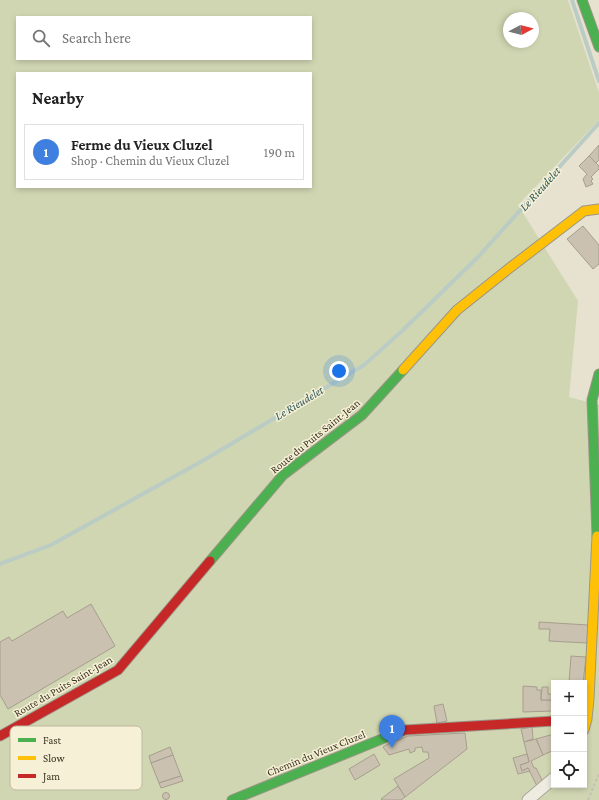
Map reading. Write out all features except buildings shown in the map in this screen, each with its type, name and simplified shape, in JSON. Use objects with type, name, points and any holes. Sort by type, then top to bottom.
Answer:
[{"type":"street","points":[[582,0],[599,46]]},
{"type":"street","name":"Route du Puits Saint-Jean","points":[[18,726],[118,670],[282,475],[362,415],[457,310],[584,211],[599,209]]},
{"type":"street","points":[[586,716],[597,538],[592,400],[599,374]]},
{"type":"street","name":"Chemin du Vieux Cluzel","points":[[232,800],[405,730],[551,721]]},
{"type":"street","name":"Route du Puits Saint-Jean","points":[[0,736],[10,730]]},
{"type":"street","points":[[528,800],[551,781]]},
{"type":"path","points":[[588,800],[599,774]]},
{"type":"green space","points":[[0,0],[568,0],[599,93],[599,120],[518,205],[578,301],[569,397],[599,405],[599,800],[0,800]]},
{"type":"waterway","name":"Le Rieudelet","points":[[572,0],[599,81]]},
{"type":"waterway","name":"Le Rieudelet","points":[[0,564],[51,545],[204,460],[364,365],[402,331],[478,257],[599,123]]},
{"type":"traffic: fast","points":[[582,0],[599,47]]},
{"type":"traffic: fast","points":[[210,561],[283,475],[362,415],[403,370]]},
{"type":"traffic: fast","points":[[597,536],[592,400],[599,374]]},
{"type":"traffic: fast","points":[[232,800],[399,732]]},
{"type":"traffic: slow","points":[[403,370],[457,310],[584,211],[599,209]]},
{"type":"traffic: slow","points":[[587,719],[597,536]]},
{"type":"traffic: jam","points":[[18,726],[118,670],[210,561]]},
{"type":"traffic: jam","points":[[399,732],[405,730],[551,721]]},
{"type":"traffic: jam","points":[[0,736],[10,730]]},
{"type":"place","name":"Ferme du Vieux Cluzel","points":[[392,748]]}]
